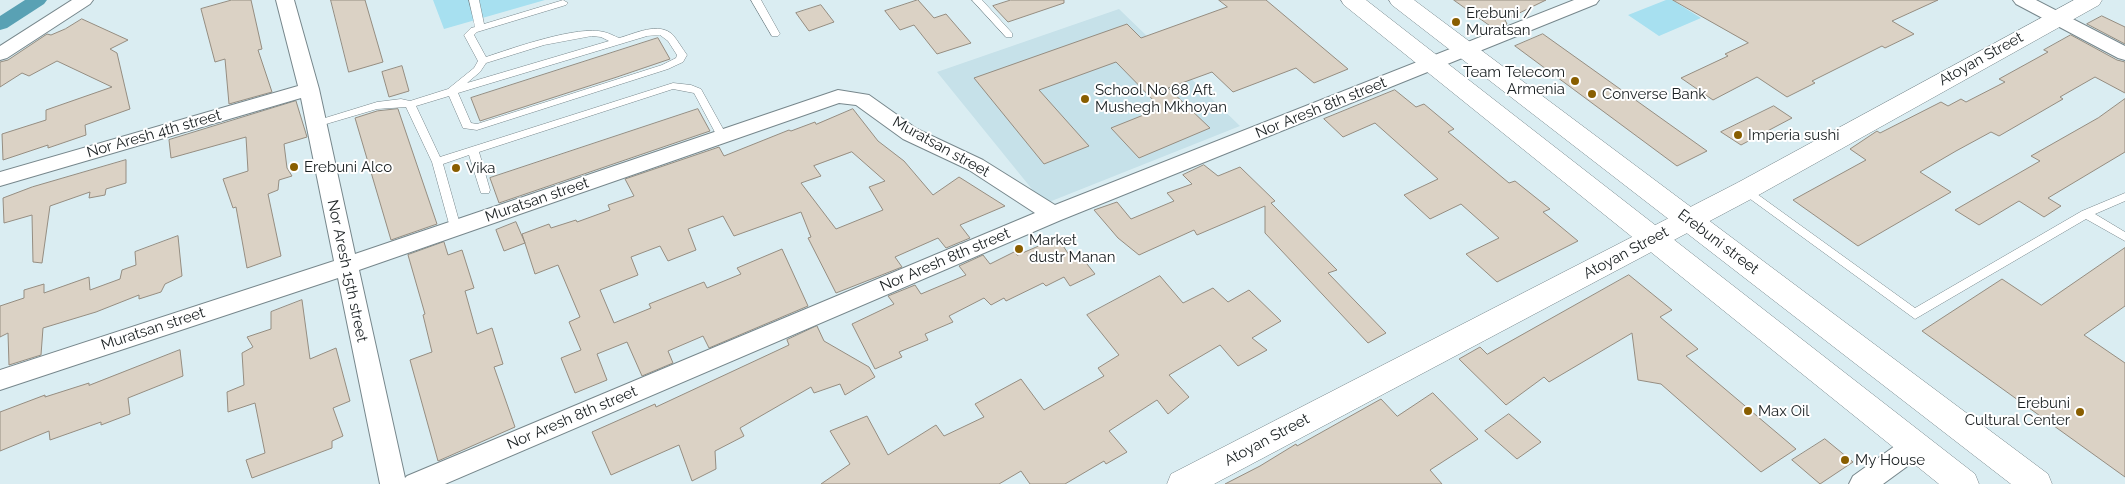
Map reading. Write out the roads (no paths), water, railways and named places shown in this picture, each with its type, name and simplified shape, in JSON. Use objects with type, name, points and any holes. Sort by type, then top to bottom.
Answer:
[{"type":"main road","points":[[1352,0],[1963,484]]},
{"type":"main road","name":"Erebuni street","points":[[1400,0],[2036,484]]},
{"type":"main road","name":"Atoyan Street","points":[[1183,484],[1746,190],[2091,0]]},
{"type":"street","points":[[0,54],[84,0]]},
{"type":"street","name":"Nor Aresh 15th street","points":[[285,0],[309,89],[393,484]]},
{"type":"street","name":"Nor Aresh 8th street","points":[[416,484],[1053,214],[1590,0]]},
{"type":"street","points":[[2022,0],[2125,54]]},
{"type":"street","name":"Nor Aresh 4th street","points":[[0,179],[309,89]]},
{"type":"street","name":"Muratsan street","points":[[0,380],[346,266],[838,96],[862,100],[910,134],[976,165],[1053,214]]},
{"type":"street","points":[[1862,484],[1916,446]]},
{"type":"lane","points":[[474,0],[480,27]]},
{"type":"lane","points":[[756,0],[774,34]]},
{"type":"lane","points":[[978,0],[1009,35]]},
{"type":"lane","points":[[483,61],[469,35],[480,27],[563,3]]},
{"type":"lane","points":[[316,124],[388,103],[405,102],[410,104],[452,91],[618,41],[660,30],[666,33],[682,55],[682,58],[665,67],[478,126],[467,126],[452,91]]},
{"type":"lane","points":[[452,91],[477,70],[483,61],[542,42],[592,33],[603,34],[618,41]]},
{"type":"lane","points":[[437,162],[673,86],[691,88],[698,91],[722,136]]},
{"type":"lane","points":[[410,104],[437,162],[455,228]]},
{"type":"lane","points":[[473,151],[485,190]]},
{"type":"lane","points":[[1746,190],[1915,314],[2086,214],[2125,197]]},
{"type":"lane","points":[[2086,214],[2125,237]]},
{"type":"waterway","points":[[0,24],[38,0]]},
{"type":"place","name":"Erebuni / Muratsan","points":[[1456,22]]},
{"type":"place","name":"Team Telecom Armenia","points":[[1575,81]]},
{"type":"place","name":"Converse Bank","points":[[1592,94]]},
{"type":"place","name":"School No 68 Aft. Mushegh Mkhoyan","points":[[1085,99]]},
{"type":"place","name":"Imperia sushi","points":[[1738,135]]},
{"type":"place","name":"Erebuni Alco","points":[[294,167]]},
{"type":"place","name":"Vika","points":[[456,168]]},
{"type":"place","name":"Market dustr Manan","points":[[1019,249]]},
{"type":"place","name":"Max Oil","points":[[1748,411]]},
{"type":"place","name":"Erebuni Cultural Center","points":[[2080,412]]},
{"type":"place","name":"My House","points":[[1845,460]]}]
